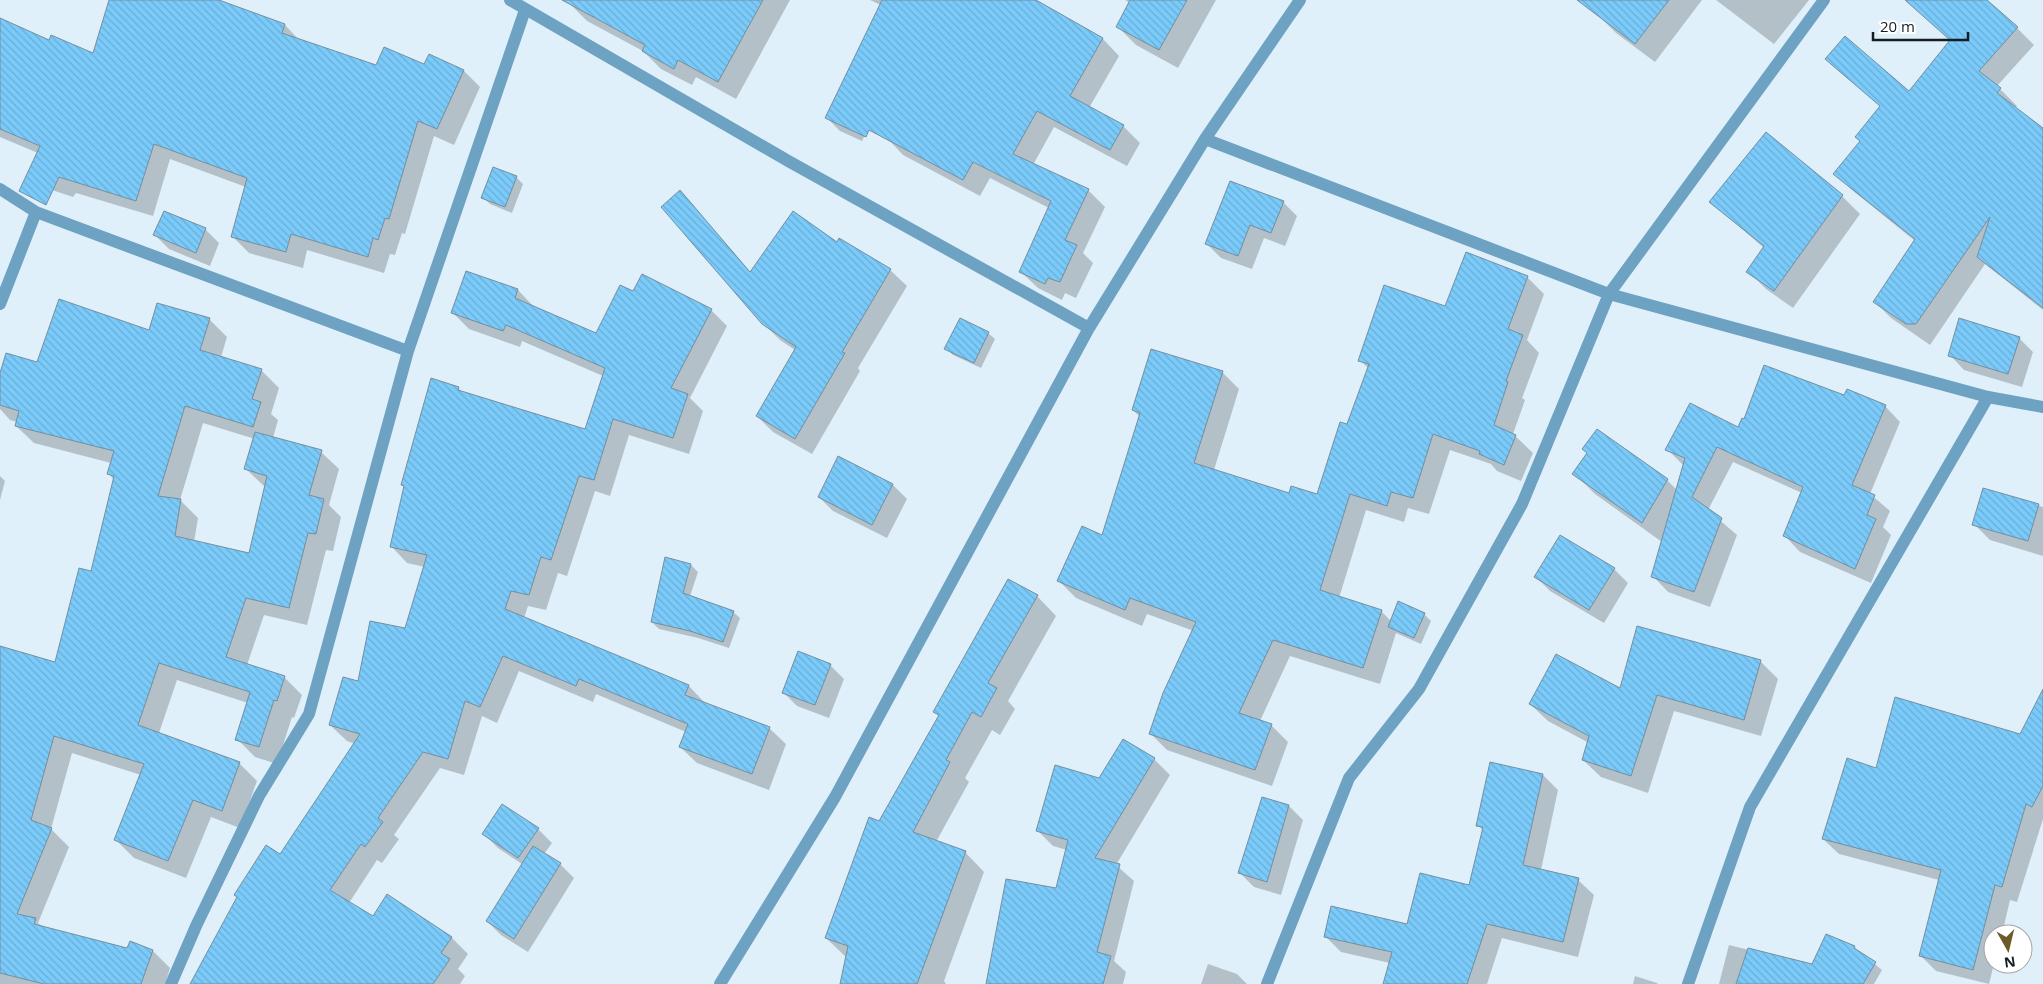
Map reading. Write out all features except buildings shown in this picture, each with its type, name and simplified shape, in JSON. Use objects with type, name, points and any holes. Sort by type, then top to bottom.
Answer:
[{"type":"street","points":[[510,0],[790,162],[1089,328]]},
{"type":"street","points":[[720,984],[835,797],[1089,328],[1205,139],[1300,0]]},
{"type":"street","points":[[1267,984],[1349,778],[1419,689],[1522,504],[1609,294],[1824,0]]},
{"type":"street","points":[[170,984],[259,796],[309,714],[408,351],[525,10]]},
{"type":"street","points":[[1205,139],[1609,294],[1988,397],[2043,406]]},
{"type":"street","points":[[0,189],[36,212],[408,351]]},
{"type":"street","points":[[0,304],[36,212]]},
{"type":"street","points":[[1688,984],[1750,807],[1988,397]]}]
